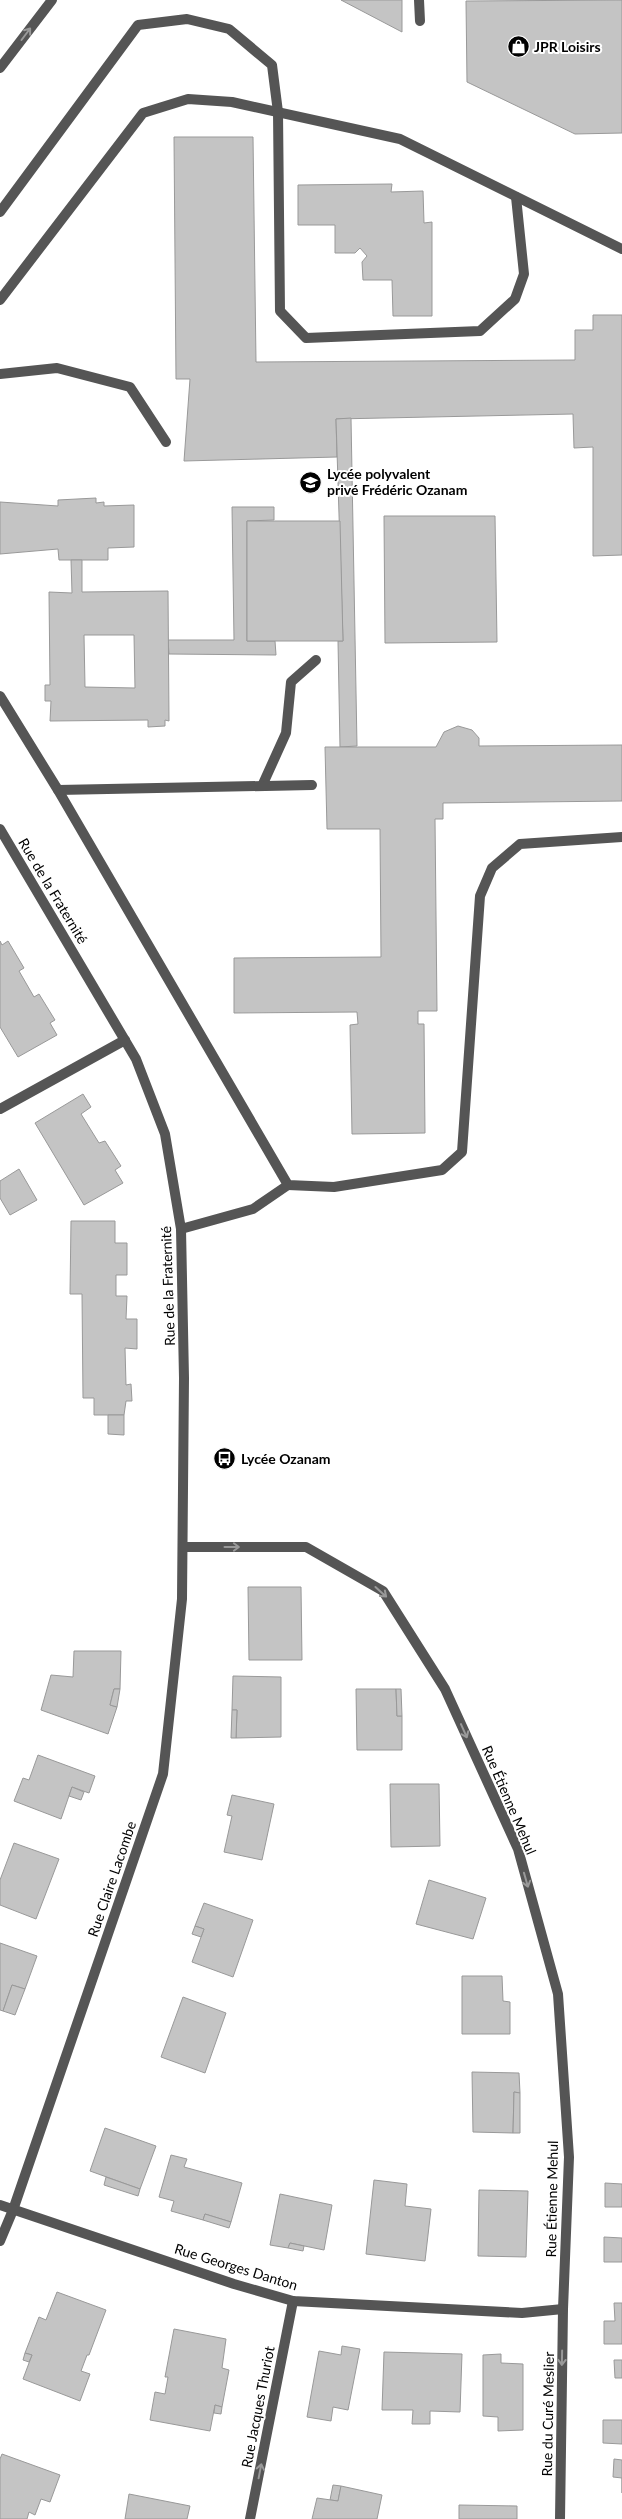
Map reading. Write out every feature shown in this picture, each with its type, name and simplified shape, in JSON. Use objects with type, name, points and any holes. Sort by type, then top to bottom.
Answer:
[{"type":"street","points":[[0,68],[52,0]]},
{"type":"street","points":[[419,0],[420,21]]},
{"type":"street","points":[[0,212],[138,25],[187,19],[229,29],[272,65],[278,112],[280,311],[306,338],[480,330],[515,299],[524,274],[516,197]]},
{"type":"street","points":[[0,300],[143,113],[188,99],[232,102],[400,139],[622,249]]},
{"type":"street","points":[[0,374],[56,368],[130,387],[166,442]]},
{"type":"street","points":[[262,786],[286,733],[291,682],[316,660]]},
{"type":"street","points":[[0,696],[58,790],[288,1185]]},
{"type":"street","points":[[58,790],[312,785]]},
{"type":"street","name":"Rue de la Fraternité","points":[[0,829],[136,1059],[165,1134],[181,1229],[183,1547]]},
{"type":"street","points":[[181,1229],[253,1209],[288,1185],[334,1187],[442,1170],[462,1152],[480,896],[492,868],[520,844],[622,837]]},
{"type":"street","points":[[0,1109],[125,1040]]},
{"type":"street","name":"Rue Claire Lacombe","points":[[0,2240],[13,2210],[163,1774],[182,1600],[183,1547]]},
{"type":"street","name":"Rue Étienne Mehul","points":[[183,1547],[306,1547],[383,1591],[445,1688],[518,1850],[558,1994],[569,2157],[563,2309]]},
{"type":"street","name":"Rue Georges Danton","points":[[0,2205],[234,2284],[293,2300],[522,2313],[563,2309]]},
{"type":"street","name":"Rue Jacques Thuriot","points":[[250,2519],[293,2300]]},
{"type":"street","name":"Rue du Curé Meslier","points":[[560,2519],[563,2309]]},
{"type":"building","points":[[341,0],[402,0],[402,32]]},
{"type":"building","points":[[622,0],[622,133],[575,134],[467,82],[466,1]]},
{"type":"building","points":[[174,137],[253,137],[256,362],[575,360],[575,330],[593,330],[593,315],[622,315],[622,555],[593,556],[593,447],[574,448],[573,414],[336,419],[337,457],[184,461],[190,379],[176,379]]},
{"type":"building","points":[[392,184],[391,192],[423,191],[424,223],[432,222],[432,316],[393,316],[392,280],[363,280],[362,262],[367,256],[360,248],[355,253],[335,253],[335,225],[298,225],[298,185]]},
{"type":"building","points":[[351,418],[357,746],[340,747],[338,641],[343,641],[336,419]]},
{"type":"building","points":[[96,498],[96,503],[104,502],[104,506],[134,505],[134,547],[108,548],[108,560],[59,560],[58,549],[0,554],[0,502],[58,506],[58,500]]},
{"type":"building","points":[[232,507],[274,507],[274,520],[247,521],[247,641],[275,641],[276,655],[169,654],[168,640],[234,640]]},
{"type":"building","points":[[384,516],[495,516],[497,642],[385,643]]},
{"type":"building","points":[[247,521],[340,521],[343,641],[247,641]]},
{"type":"building","points":[[71,560],[82,560],[82,592],[168,591],[169,721],[165,720],[165,726],[148,727],[148,720],[50,721],[51,701],[45,701],[45,685],[50,685],[49,592],[72,593]],"holes":[[[84,635],[134,635],[135,688],[85,687]]]},
{"type":"building","points":[[458,726],[472,730],[479,738],[479,746],[622,745],[622,801],[443,803],[443,819],[435,819],[437,1011],[418,1011],[418,1024],[424,1024],[425,1133],[352,1134],[350,1025],[358,1024],[357,1012],[234,1013],[234,958],[381,957],[380,829],[327,829],[325,747],[436,747],[444,732]]},
{"type":"building","points":[[0,941],[2,945],[8,941],[24,968],[19,971],[34,997],[39,994],[55,1020],[50,1023],[57,1035],[18,1057],[0,1027]]},
{"type":"building","points":[[83,1094],[91,1107],[81,1114],[99,1143],[105,1141],[121,1166],[115,1170],[123,1183],[84,1205],[35,1123]]},
{"type":"building","points":[[19,1169],[37,1200],[10,1215],[0,1198],[0,1181]]},
{"type":"building","points":[[71,1221],[115,1221],[115,1243],[127,1243],[127,1275],[116,1275],[116,1296],[127,1296],[126,1319],[137,1319],[137,1349],[125,1348],[126,1385],[131,1384],[132,1401],[126,1401],[124,1415],[94,1415],[94,1398],[83,1398],[82,1294],[70,1294]]},
{"type":"building","points":[[108,1415],[124,1415],[124,1435],[108,1434]]},
{"type":"building","points":[[248,1587],[301,1587],[302,1660],[249,1660]]},
{"type":"building","points":[[74,1651],[121,1651],[120,1689],[114,1689],[110,1705],[117,1707],[108,1734],[41,1710],[51,1675],[73,1677]]},
{"type":"building","points":[[233,1676],[281,1677],[281,1737],[236,1738],[237,1710],[232,1710]]},
{"type":"building","points":[[114,1689],[120,1689],[117,1707],[110,1705]]},
{"type":"building","points":[[356,1689],[396,1689],[397,1716],[402,1716],[402,1750],[357,1750]]},
{"type":"building","points":[[396,1689],[401,1689],[402,1716],[397,1716]]},
{"type":"building","points":[[232,1710],[237,1710],[236,1738],[231,1738]]},
{"type":"building","points":[[38,1755],[95,1776],[89,1793],[72,1787],[61,1819],[14,1801],[23,1778],[29,1780]]},
{"type":"building","points":[[390,1784],[439,1784],[440,1846],[391,1847]]},
{"type":"building","points":[[72,1787],[84,1792],[81,1800],[69,1796]]},
{"type":"building","points":[[232,1795],[274,1804],[262,1860],[224,1852],[232,1816],[227,1815]]},
{"type":"building","points":[[14,1843],[59,1859],[36,1919],[0,1905],[0,1880]]},
{"type":"building","points":[[429,1880],[486,1898],[473,1939],[416,1924]]},
{"type":"building","points":[[204,1903],[253,1920],[233,1977],[192,1962],[204,1929],[195,1926]]},
{"type":"building","points":[[195,1926],[204,1929],[201,1937],[192,1934]]},
{"type":"building","points":[[0,1943],[37,1956],[25,1989],[12,1985],[3,2011],[0,2010]]},
{"type":"building","points":[[462,1976],[502,1976],[503,2001],[510,2002],[510,2034],[462,2034]]},
{"type":"building","points":[[12,1985],[25,1989],[15,2015],[3,2011]]},
{"type":"building","points":[[183,1997],[226,2013],[205,2073],[161,2057]]},
{"type":"building","points":[[472,2072],[519,2073],[520,2093],[514,2092],[513,2133],[473,2132]]},
{"type":"building","points":[[514,2092],[520,2093],[520,2133],[513,2133]]},
{"type":"building","points":[[105,2128],[156,2146],[140,2189],[90,2171]]},
{"type":"building","points":[[171,2155],[187,2159],[184,2167],[242,2183],[231,2222],[205,2214],[203,2220],[171,2211],[174,2201],[159,2197]]},
{"type":"building","points":[[106,2177],[140,2189],[138,2196],[104,2185]]},
{"type":"building","points":[[374,2180],[407,2184],[405,2206],[431,2209],[425,2261],[366,2254]]},
{"type":"building","points":[[605,2183],[622,2184],[622,2207],[605,2207]]},
{"type":"building","points":[[479,2190],[528,2191],[526,2257],[478,2256]]},
{"type":"building","points":[[280,2194],[332,2205],[324,2250],[290,2243],[288,2248],[270,2245]]},
{"type":"building","points":[[205,2214],[231,2222],[229,2228],[203,2220]]},
{"type":"building","points":[[604,2237],[622,2238],[622,2262],[604,2262]]},
{"type":"building","points":[[290,2243],[304,2246],[303,2251],[288,2248]]},
{"type":"building","points":[[57,2292],[106,2310],[81,2371],[90,2374],[80,2401],[23,2379],[32,2355],[25,2353],[39,2317],[46,2320]]},
{"type":"building","points":[[614,2303],[622,2303],[622,2344],[604,2344],[604,2321],[615,2321]]},
{"type":"building","points":[[174,2329],[226,2339],[222,2368],[229,2370],[222,2407],[215,2405],[210,2431],[150,2420],[155,2392],[165,2394],[168,2377],[165,2377]]},
{"type":"building","points":[[342,2346],[360,2349],[348,2410],[333,2407],[331,2421],[307,2417],[319,2351],[341,2355]]},
{"type":"building","points":[[384,2352],[462,2354],[460,2412],[430,2411],[430,2424],[412,2424],[413,2410],[382,2410]]},
{"type":"building","points":[[25,2353],[32,2355],[29,2362],[23,2360]]},
{"type":"building","points":[[501,2354],[501,2363],[523,2364],[523,2430],[498,2431],[498,2417],[483,2416],[483,2355]]},
{"type":"building","points":[[614,2360],[622,2360],[622,2378],[615,2378]]},
{"type":"building","points":[[215,2405],[222,2407],[221,2414],[214,2413]]},
{"type":"building","points":[[603,2420],[622,2420],[622,2444],[603,2443]]},
{"type":"building","points":[[2,2454],[60,2475],[50,2502],[41,2499],[35,2515],[29,2512],[27,2519],[0,2519],[0,2459]]},
{"type":"building","points":[[614,2459],[622,2460],[622,2478],[613,2477]]},
{"type":"building","points":[[333,2485],[341,2486],[338,2501],[330,2500]]},
{"type":"building","points":[[341,2486],[382,2495],[377,2519],[312,2519],[317,2498],[338,2501]]},
{"type":"building","points":[[129,2494],[190,2506],[187,2519],[125,2519]]},
{"type":"building","points":[[459,2505],[517,2506],[517,2519],[459,2519]]},
{"type":"place","name":"JPR Loisirs","points":[[518,47]]},
{"type":"place","name":"Lycée polyvalent privé Frédéric Ozanam","points":[[311,482]]},
{"type":"place","name":"Lycée Ozanam","points":[[225,1459]]}]
